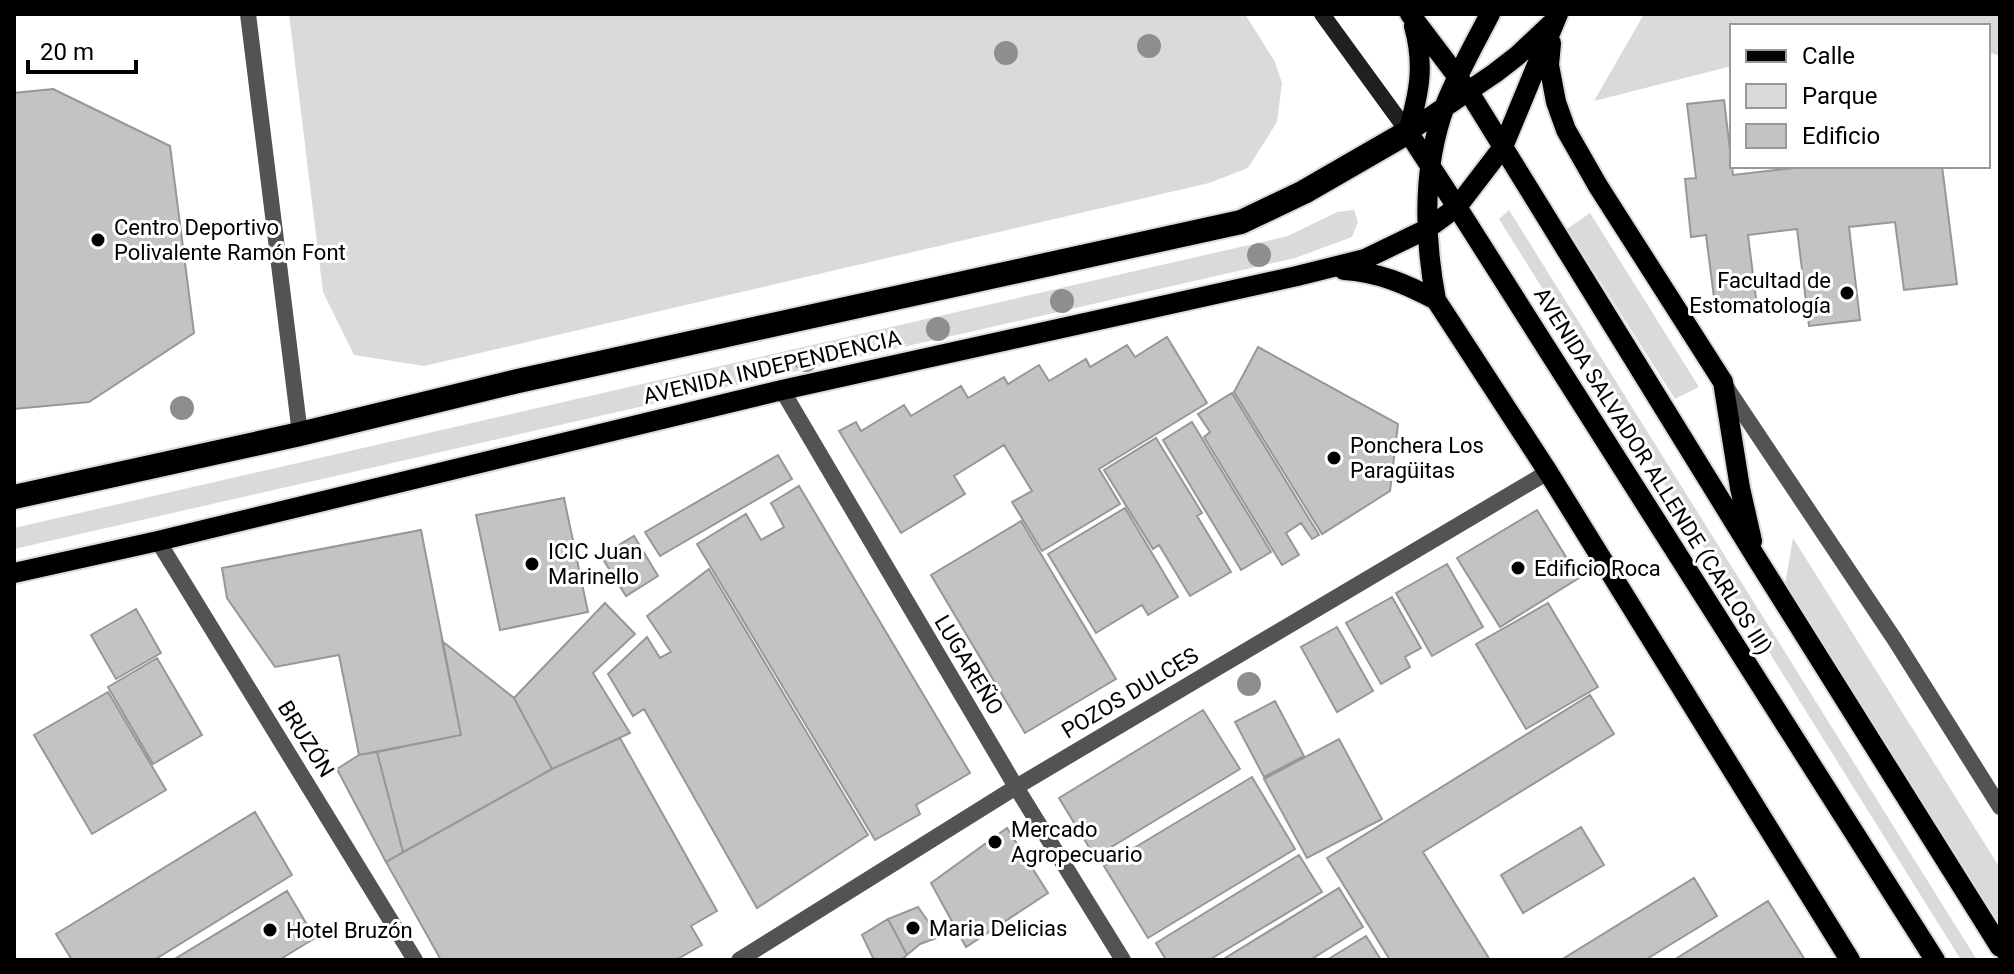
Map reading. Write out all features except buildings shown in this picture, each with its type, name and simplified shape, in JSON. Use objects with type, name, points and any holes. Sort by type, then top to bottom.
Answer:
[{"type":"highway","name":"AVENIDA INDEPENDENCIA","points":[[14,497],[1241,222],[1304,192],[1408,132]]},
{"type":"main road","name":"AVENIDA SALVADOR ALLENDE (CARLOS III)","points":[[1322,14],[1408,132],[1457,207],[1935,960]]},
{"type":"main road","points":[[1463,84],[1490,14]]},
{"type":"main road","name":"AVENIDA SALVADOR ALLENDE (CARLOS III)","points":[[1411,15],[1463,84],[1503,147],[2000,947]]},
{"type":"main road","points":[[1408,132],[1421,76],[1420,48],[1411,15]]},
{"type":"main road","points":[[1556,17],[1549,65],[1556,102],[1566,130],[1598,186],[1723,382],[1740,488],[1757,559]]},
{"type":"main road","name":"AVENIDA INDEPENDENCIA","points":[[1408,132],[1445,106],[1463,84],[1517,56],[1556,17]]},
{"type":"main road","name":"AVENIDA INDEPENDENCIA","points":[[14,573],[782,390],[1365,259],[1427,229],[1457,207],[1503,147],[1556,17]]},
{"type":"main road","points":[[1445,106],[1429,164],[1427,229],[1436,300],[1548,472],[1850,960]]},
{"type":"main road","points":[[1324,269],[1370,273],[1408,285],[1436,300]]},
{"type":"street","points":[[248,14],[300,434]]},
{"type":"street","points":[[1723,382],[1895,640],[2000,807]]},
{"type":"street","name":"LUGAREÑO","points":[[782,390],[1016,787],[1123,960]]},
{"type":"street","name":"POZOS DULCES","points":[[739,960],[1016,787],[1548,472]]},
{"type":"street","name":"BRUZÓN","points":[[158,541],[415,960]]},
{"type":"green space","points":[[289,14],[1245,14],[1275,62],[1282,83],[1277,122],[1248,168],[1209,183],[424,366],[354,355],[323,292]]},
{"type":"green space","points":[[1644,14],[2000,14],[2000,56],[1990,53],[1990,24],[1730,24],[1730,67],[1594,101]]},
{"type":"green space","points":[[1354,210],[1358,222],[1352,237],[1295,258],[14,549],[14,528],[1288,236],[1337,212]]},
{"type":"green space","points":[[1509,210],[1977,960],[1961,960],[1499,219]]},
{"type":"green space","points":[[1590,213],[1699,387],[1675,399],[1567,229]]},
{"type":"green space","points":[[1793,538],[2000,868],[2000,928],[1785,585]]},
{"type":"place","name":"Centro Deportivo Polivalente Ramón Font","points":[[98,240]]},
{"type":"place","name":"Facultad de Estomatología","points":[[1847,293]]},
{"type":"place","name":"Ponchera Los Paragüitas","points":[[1334,458]]},
{"type":"place","name":"ICIC Juan Marinello","points":[[532,564]]},
{"type":"place","name":"Edificio Roca","points":[[1518,568]]},
{"type":"place","name":"Mercado Agropecuario","points":[[995,842]]},
{"type":"place","name":"Maria Delicias","points":[[913,928]]},
{"type":"place","name":"Hotel Bruzón","points":[[270,930]]}]
